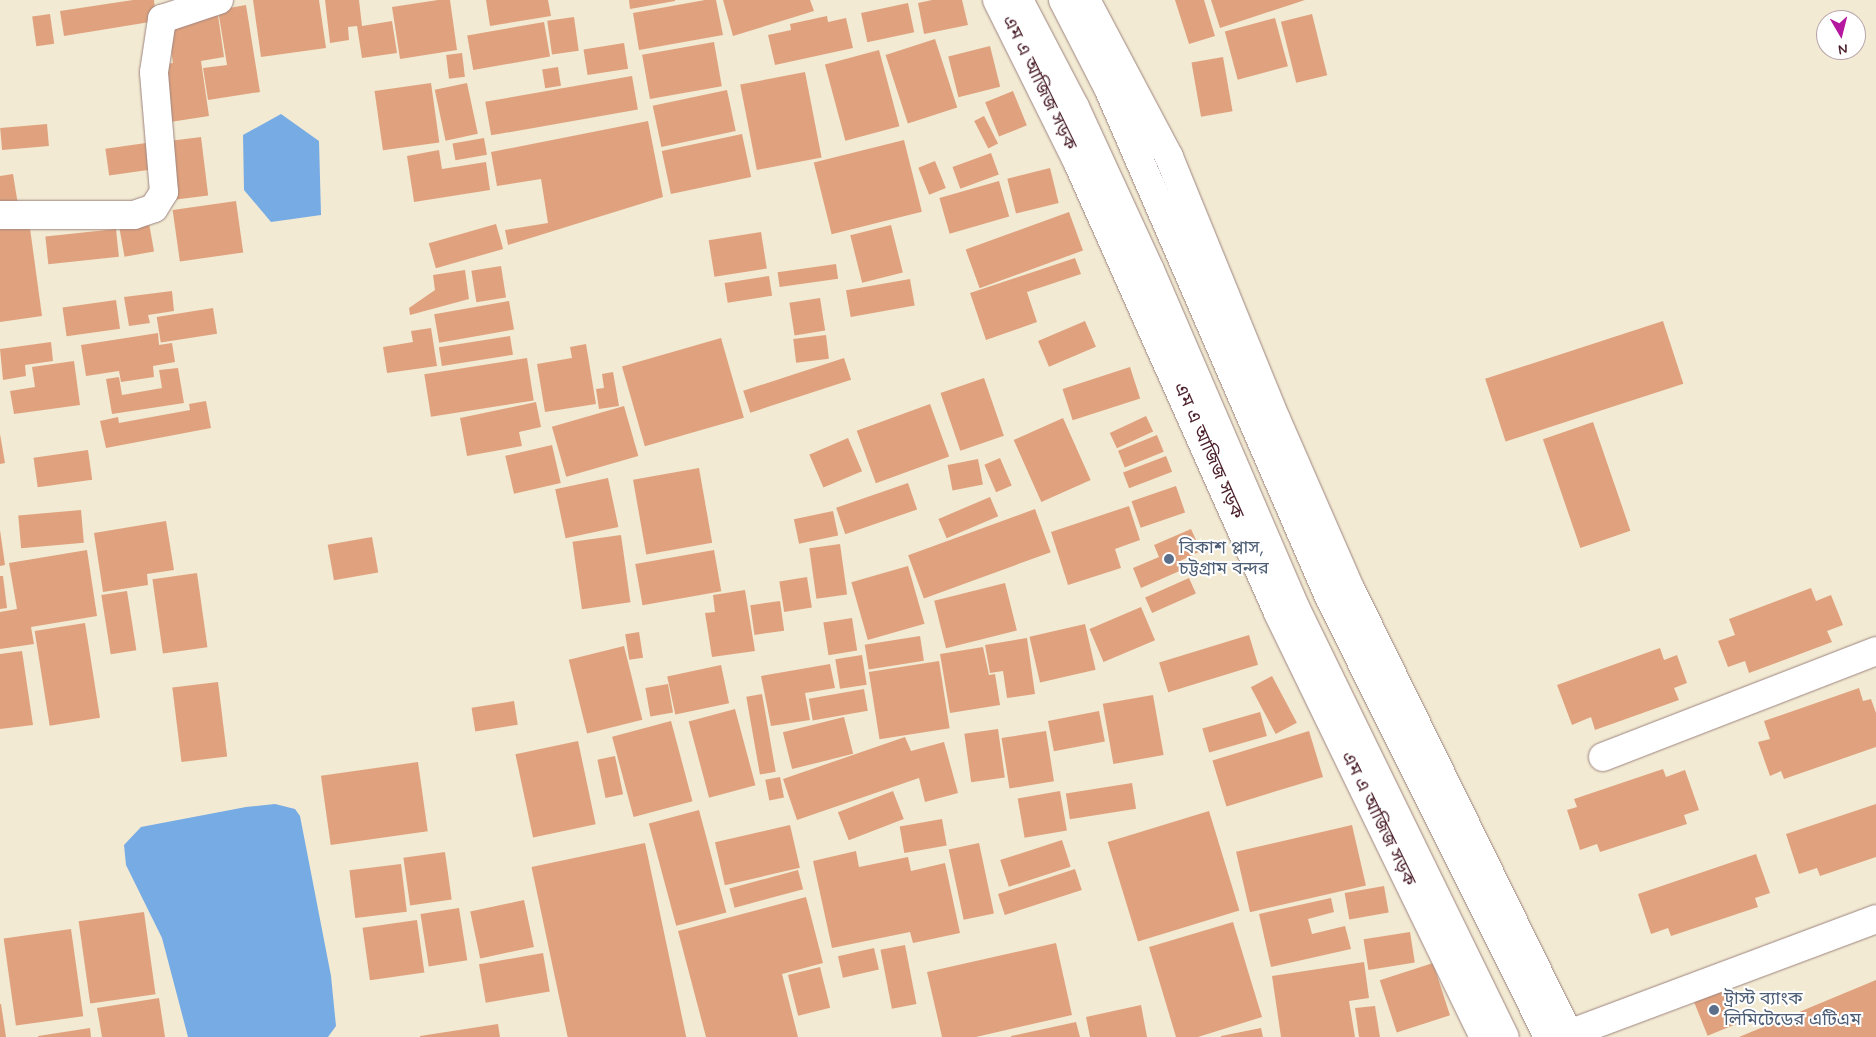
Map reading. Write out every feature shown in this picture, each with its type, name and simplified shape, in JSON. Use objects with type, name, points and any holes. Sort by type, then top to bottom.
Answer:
[{"type":"main road","points":[[0,216],[134,215],[154,208],[164,192],[154,72],[162,19],[219,0]]},
{"type":"main road","name":"এম এ আজিজ সড়ক","points":[[998,0],[1077,161],[1278,613],[1484,1037]]},
{"type":"main road","points":[[1018,0],[1075,107],[1150,270],[1296,609],[1505,1037]]},
{"type":"main road","points":[[1063,0],[1117,108],[1329,597],[1563,1036]]},
{"type":"main road","points":[[1086,0],[1169,158],[1276,419],[1350,588],[1563,1036]]},
{"type":"main road","points":[[1603,757],[1876,650]]},
{"type":"main road","points":[[1563,1036],[1876,919]]},
{"type":"water","points":[[281,114],[319,141],[321,215],[271,222],[244,190],[243,135]]},
{"type":"water","points":[[275,804],[295,809],[300,816],[331,976],[336,1026],[328,1037],[188,1037],[162,938],[126,865],[124,845],[141,827],[246,807]]},
{"type":"building","points":[[133,0],[154,0],[156,21],[64,36],[60,11]]},
{"type":"building","points":[[253,0],[319,0],[326,48],[261,57]]},
{"type":"building","points":[[325,0],[359,0],[362,26],[392,21],[397,53],[362,58],[357,26],[348,27],[349,40],[330,43]]},
{"type":"building","points":[[450,0],[457,50],[400,59],[392,7]]},
{"type":"building","points":[[486,0],[548,0],[551,16],[490,26]]},
{"type":"building","points":[[629,0],[675,0],[675,1],[630,9]]},
{"type":"building","points":[[705,0],[716,0],[723,35],[639,50],[633,13]]},
{"type":"building","points":[[723,0],[810,0],[814,11],[733,36]]},
{"type":"building","points":[[932,0],[962,0],[968,25],[924,34],[918,3]]},
{"type":"building","points":[[1175,0],[1204,0],[1215,36],[1189,44]]},
{"type":"building","points":[[1211,0],[1305,0],[1220,28]]},
{"type":"building","points":[[908,3],[914,32],[867,42],[861,13]]},
{"type":"building","points":[[246,5],[260,92],[208,100],[203,68],[227,65],[218,10]]},
{"type":"building","points":[[50,14],[54,44],[36,46],[32,17]]},
{"type":"building","points":[[1312,14],[1327,75],[1296,83],[1281,22]]},
{"type":"building","points":[[218,15],[224,57],[201,61],[209,116],[170,122],[162,65],[173,63],[167,22]]},
{"type":"building","points":[[827,16],[828,22],[846,18],[853,48],[775,65],[768,35],[791,30],[790,24]]},
{"type":"building","points":[[574,17],[579,51],[552,54],[547,21]]},
{"type":"building","points":[[1275,18],[1288,66],[1238,80],[1225,31]]},
{"type":"building","points":[[544,22],[550,56],[473,70],[467,36]]},
{"type":"building","points":[[935,39],[957,107],[908,124],[886,55]]},
{"type":"building","points":[[714,42],[722,86],[650,99],[642,55]]},
{"type":"building","points":[[624,43],[628,69],[588,75],[584,49]]},
{"type":"building","points":[[990,46],[1000,87],[958,97],[948,56]]},
{"type":"building","points":[[879,50],[899,126],[845,141],[825,64]]},
{"type":"building","points":[[462,53],[465,77],[449,79],[446,55]]},
{"type":"building","points":[[1223,57],[1233,111],[1201,117],[1191,63]]},
{"type":"building","points":[[558,67],[561,86],[545,88],[542,70]]},
{"type":"building","points":[[805,72],[822,157],[757,170],[740,85]]},
{"type":"building","points":[[632,76],[638,109],[491,135],[485,102]]},
{"type":"building","points":[[431,83],[439,142],[383,150],[375,91]]},
{"type":"building","points":[[467,83],[478,134],[446,141],[435,90]]},
{"type":"building","points":[[727,90],[736,131],[661,147],[653,106]]},
{"type":"building","points":[[1013,91],[1027,125],[999,137],[985,102]]},
{"type":"building","points":[[984,116],[998,144],[988,149],[974,121]]},
{"type":"building","points":[[648,121],[663,197],[508,245],[505,230],[548,223],[541,179],[497,186],[491,152]]},
{"type":"building","points":[[47,124],[49,146],[2,150],[0,128]]},
{"type":"building","points":[[742,134],[751,177],[671,194],[662,151]]},
{"type":"building","points":[[201,137],[208,196],[172,200],[165,141]]},
{"type":"building","points":[[484,138],[487,155],[455,160],[452,144]]},
{"type":"building","points":[[904,140],[922,212],[832,234],[814,162]]},
{"type":"building","points":[[146,143],[150,170],[109,175],[105,149]]},
{"type":"building","points":[[439,150],[442,169],[486,162],[490,190],[414,202],[407,156]]},
{"type":"building","points":[[991,153],[999,175],[960,189],[952,167]]},
{"type":"building","points":[[935,161],[946,188],[929,195],[918,168]]},
{"type":"building","points":[[1050,168],[1059,203],[1016,214],[1007,179]]},
{"type":"building","points":[[13,174],[18,205],[0,208],[0,176]]},
{"type":"building","points":[[999,181],[1009,217],[950,234],[939,198]]},
{"type":"building","points":[[236,201],[243,252],[180,261],[173,210]]},
{"type":"building","points":[[1069,212],[1083,251],[980,288],[966,250]]},
{"type":"building","points":[[29,221],[42,316],[0,322],[0,225]]},
{"type":"building","points":[[149,223],[154,252],[124,257],[119,228]]},
{"type":"building","points":[[496,224],[503,249],[436,268],[429,243]]},
{"type":"building","points":[[891,225],[903,273],[862,283],[850,235]]},
{"type":"building","points":[[116,229],[119,257],[48,264],[45,236]]},
{"type":"building","points":[[761,232],[767,269],[714,277],[709,240]]},
{"type":"building","points":[[1075,258],[1081,274],[1027,292],[1037,322],[986,340],[970,293]]},
{"type":"building","points":[[836,264],[838,279],[780,287],[778,272]]},
{"type":"building","points":[[501,266],[506,298],[476,302],[471,271]]},
{"type":"building","points":[[465,270],[469,299],[410,315],[409,308],[435,290],[433,275]]},
{"type":"building","points":[[769,276],[772,296],[728,303],[725,283]]},
{"type":"building","points":[[910,279],[915,306],[851,317],[846,290]]},
{"type":"building","points":[[172,291],[174,311],[148,315],[150,323],[129,326],[124,297]]},
{"type":"building","points":[[820,298],[825,331],[795,335],[789,303]]},
{"type":"building","points":[[116,300],[120,329],[67,336],[63,308]]},
{"type":"building","points":[[509,301],[514,330],[439,343],[434,314]]},
{"type":"building","points":[[213,308],[217,334],[161,343],[157,317]]},
{"type":"building","points":[[1085,321],[1096,347],[1049,367],[1038,341]]},
{"type":"building","points":[[1663,321],[1683,384],[1506,442],[1485,379]]},
{"type":"building","points":[[431,328],[437,366],[387,373],[383,347],[413,342],[411,331]]},
{"type":"building","points":[[158,333],[159,345],[172,343],[175,362],[153,366],[154,377],[121,382],[119,371],[86,376],[81,345]]},
{"type":"building","points":[[826,335],[829,359],[796,363],[793,339]]},
{"type":"building","points":[[510,336],[513,355],[442,366],[439,347]]},
{"type":"building","points":[[721,338],[744,418],[645,446],[622,366]]},
{"type":"building","points":[[51,342],[53,361],[25,365],[26,376],[3,380],[0,349]]},
{"type":"building","points":[[586,344],[596,404],[545,412],[537,364],[572,358],[570,347]]},
{"type":"building","points":[[527,358],[534,400],[431,417],[424,374]]},
{"type":"building","points":[[844,358],[851,380],[750,413],[743,391]]},
{"type":"building","points":[[74,361],[80,405],[14,414],[10,391],[35,387],[32,367]]},
{"type":"building","points":[[1130,367],[1140,398],[1073,420],[1062,389]]},
{"type":"building","points":[[178,368],[184,403],[112,414],[106,379],[119,377],[122,395],[162,388],[159,370]]},
{"type":"building","points":[[613,372],[619,406],[599,409],[596,389],[604,388],[602,374]]},
{"type":"building","points":[[984,378],[1004,436],[960,451],[941,393]]},
{"type":"building","points":[[206,401],[211,428],[106,448],[100,421],[118,417],[119,423],[190,410],[189,404]]},
{"type":"building","points":[[536,402],[541,427],[519,432],[522,446],[467,456],[460,418]]},
{"type":"building","points":[[930,404],[949,457],[876,483],[857,431]]},
{"type":"building","points":[[624,406],[638,456],[566,477],[552,427]]},
{"type":"building","points":[[1146,416],[1153,431],[1117,448],[1110,433]]},
{"type":"building","points":[[1063,418],[1091,480],[1041,502],[1014,440]]},
{"type":"building","points":[[1593,422],[1630,531],[1580,548],[1543,439]]},
{"type":"building","points":[[0,434],[5,463],[0,464]]},
{"type":"building","points":[[1157,435],[1164,452],[1125,467],[1118,451]]},
{"type":"building","points":[[848,438],[862,471],[823,488],[809,454]]},
{"type":"building","points":[[552,445],[561,483],[514,494],[505,456]]},
{"type":"building","points":[[88,450],[92,480],[38,487],[34,458]]},
{"type":"building","points":[[1166,456],[1172,472],[1129,488],[1123,472]]},
{"type":"building","points":[[1000,458],[1012,486],[996,492],[984,465]]},
{"type":"building","points":[[978,459],[983,485],[953,490],[948,465]]},
{"type":"building","points":[[699,468],[712,543],[646,554],[633,480]]},
{"type":"building","points":[[608,478],[618,527],[566,538],[555,489]]},
{"type":"building","points":[[908,483],[917,509],[845,534],[836,508]]},
{"type":"building","points":[[1176,486],[1185,512],[1141,528],[1132,501]]},
{"type":"building","points":[[990,497],[998,516],[947,538],[938,519]]},
{"type":"building","points":[[1129,506],[1140,540],[1115,549],[1121,568],[1068,585],[1051,532]]},
{"type":"building","points":[[1035,509],[1051,552],[924,598],[908,555]]},
{"type":"building","points":[[81,510],[84,543],[21,548],[18,515]]},
{"type":"building","points":[[833,511],[838,535],[799,544],[794,519]]},
{"type":"building","points":[[166,521],[174,570],[147,574],[148,585],[103,592],[94,533]]},
{"type":"building","name":"বিকাশ প্লাস, চট্টগ্রাম বন্দর","points":[[1191,529],[1201,551],[1180,561],[1184,569],[1141,588],[1133,568],[1159,557],[1154,545]]},
{"type":"building","points":[[0,530],[5,565],[0,566]]},
{"type":"building","points":[[621,535],[630,602],[582,609],[572,542]]},
{"type":"building","points":[[372,537],[378,572],[334,580],[328,545]]},
{"type":"building","points":[[840,544],[847,595],[816,599],[809,548]]},
{"type":"building","points":[[87,550],[97,616],[31,627],[34,644],[0,649],[0,612],[17,609],[9,563]]},
{"type":"building","points":[[714,550],[721,591],[643,605],[635,564]]},
{"type":"building","points":[[908,566],[925,624],[868,640],[851,582]]},
{"type":"building","points":[[197,573],[207,647],[163,654],[152,579]]},
{"type":"building","points":[[0,576],[3,576],[7,608],[0,609]]},
{"type":"building","points":[[807,577],[812,608],[784,612],[779,581]]},
{"type":"building","points":[[1189,578],[1196,594],[1152,613],[1145,598]]},
{"type":"building","points":[[1005,583],[1017,631],[946,648],[934,601]]},
{"type":"building","points":[[1811,588],[1816,601],[1831,595],[1843,625],[1827,631],[1832,642],[1749,673],[1745,661],[1728,667],[1718,641],[1735,635],[1729,619]]},
{"type":"building","points":[[745,590],[755,651],[712,657],[705,613],[715,612],[713,595]]},
{"type":"building","points":[[127,591],[136,650],[111,654],[101,595]]},
{"type":"building","points":[[780,601],[784,631],[754,635],[750,605]]},
{"type":"building","points":[[1141,607],[1155,640],[1104,662],[1089,629]]},
{"type":"building","points":[[852,618],[857,651],[829,655],[823,623]]},
{"type":"building","points":[[85,623],[100,718],[50,726],[35,631]]},
{"type":"building","points":[[1085,624],[1096,670],[1040,683],[1029,637]]},
{"type":"building","points":[[639,632],[643,658],[629,660],[625,634]]},
{"type":"building","points":[[1249,635],[1258,665],[1168,692],[1159,662]]},
{"type":"building","points":[[920,636],[924,661],[869,669],[865,645]]},
{"type":"building","points":[[1027,638],[1035,694],[1007,698],[1003,671],[990,673],[985,645]]},
{"type":"building","points":[[624,646],[642,720],[587,734],[569,660]]},
{"type":"building","points":[[983,647],[989,675],[995,674],[1000,705],[950,713],[940,654]]},
{"type":"building","points":[[1660,648],[1664,660],[1677,655],[1687,683],[1674,688],[1679,700],[1595,730],[1591,717],[1572,725],[1557,685]]},
{"type":"building","points":[[22,651],[33,725],[0,729],[0,654]]},
{"type":"building","points":[[862,655],[867,685],[840,689],[835,659]]},
{"type":"building","points":[[939,661],[950,728],[880,739],[869,672]]},
{"type":"building","points":[[830,664],[835,688],[805,693],[810,720],[771,726],[761,676]]},
{"type":"building","points":[[721,665],[729,703],[675,715],[667,676]]},
{"type":"building","points":[[1272,676],[1297,723],[1276,734],[1251,687]]},
{"type":"building","points":[[218,682],[227,756],[181,762],[172,688]]},
{"type":"building","points":[[668,684],[673,713],[650,717],[645,688]]},
{"type":"building","points":[[1859,688],[1863,701],[1871,699],[1876,713],[1876,747],[1784,779],[1781,771],[1770,776],[1758,742],[1770,739],[1764,721]]},
{"type":"building","points":[[864,689],[868,711],[813,720],[809,699]]},
{"type":"building","points":[[762,694],[776,772],[760,775],[746,697]]},
{"type":"building","points":[[1153,695],[1164,755],[1113,764],[1103,704]]},
{"type":"building","points":[[514,701],[518,725],[475,731],[472,708]]},
{"type":"building","points":[[735,709],[755,785],[709,798],[689,721]]},
{"type":"building","points":[[1099,711],[1105,741],[1054,751],[1048,721]]},
{"type":"building","points":[[1260,712],[1267,736],[1209,753],[1202,729]]},
{"type":"building","points":[[844,717],[853,754],[792,769],[783,732]]},
{"type":"building","points":[[671,721],[692,801],[634,817],[612,737]]},
{"type":"building","points":[[998,729],[1005,778],[971,782],[964,734]]},
{"type":"building","points":[[1046,731],[1054,781],[1010,788],[1002,738]]},
{"type":"building","points":[[1309,731],[1323,777],[1226,806],[1212,761]]},
{"type":"building","points":[[905,737],[911,751],[944,742],[958,793],[925,802],[919,778],[797,820],[783,779]]},
{"type":"building","points":[[578,741],[596,824],[533,837],[515,754]]},
{"type":"building","points":[[615,756],[623,794],[606,798],[597,760]]},
{"type":"building","points":[[418,762],[428,831],[331,845],[321,776]]},
{"type":"building","points":[[1663,769],[1666,777],[1685,770],[1699,810],[1684,815],[1687,824],[1600,852],[1597,844],[1580,850],[1567,810],[1577,807],[1574,799]]},
{"type":"building","points":[[780,777],[784,798],[769,800],[765,780]]},
{"type":"building","points":[[1132,783],[1136,809],[1070,819],[1066,793]]},
{"type":"building","points":[[893,791],[904,819],[849,840],[838,812]]},
{"type":"building","points":[[1060,791],[1067,830],[1025,838],[1018,798]]},
{"type":"building","points":[[1876,804],[1876,857],[1820,876],[1817,868],[1799,874],[1786,834]]},
{"type":"building","points":[[699,810],[726,912],[676,926],[649,823]]},
{"type":"building","points":[[1209,811],[1239,910],[1138,941],[1108,842]]},
{"type":"building","points":[[942,819],[947,846],[904,853],[900,826]]},
{"type":"building","points":[[790,825],[800,868],[725,885],[715,842]]},
{"type":"building","points":[[1352,825],[1366,885],[1250,912],[1236,852]]},
{"type":"building","points":[[1062,840],[1071,867],[1009,887],[1000,860]]},
{"type":"building","points":[[645,843],[686,1037],[568,1037],[532,867]]},
{"type":"building","points":[[979,843],[994,913],[964,920],[949,849]]},
{"type":"building","points":[[856,851],[859,867],[908,857],[911,871],[945,863],[960,933],[913,943],[910,932],[832,948],[813,861]]},
{"type":"building","points":[[445,852],[452,900],[410,905],[403,858]]},
{"type":"building","points":[[1756,854],[1770,893],[1755,898],[1758,907],[1671,936],[1668,928],[1651,934],[1638,894]]},
{"type":"building","points":[[401,864],[407,912],[355,918],[349,870]]},
{"type":"building","points":[[1075,869],[1082,890],[1005,915],[998,894]]},
{"type":"building","points":[[798,870],[803,889],[735,908],[729,888]]},
{"type":"building","points":[[1384,886],[1389,913],[1349,920],[1345,893]]},
{"type":"building","points":[[806,897],[823,963],[782,974],[798,1037],[706,1037],[678,931]]},
{"type":"building","points":[[1331,898],[1334,912],[1308,919],[1312,934],[1345,926],[1351,949],[1271,967],[1259,914]]},
{"type":"building","points":[[524,900],[534,947],[480,958],[470,911]]},
{"type":"building","points":[[459,908],[467,960],[429,966],[420,914]]},
{"type":"building","points":[[144,912],[156,994],[90,1003],[79,921]]},
{"type":"building","points":[[417,920],[424,972],[370,980],[363,928]]},
{"type":"building","points":[[1233,922],[1262,1017],[1198,1037],[1176,1037],[1149,947]]},
{"type":"building","points":[[71,929],[83,1016],[16,1026],[4,938]]},
{"type":"building","points":[[1410,932],[1415,963],[1368,970],[1364,939]]},
{"type":"building","points":[[1056,943],[1072,1015],[976,1037],[942,1037],[927,972]]},
{"type":"building","points":[[905,945],[916,1004],[892,1009],[880,950]]},
{"type":"building","points":[[874,948],[879,969],[843,978],[838,956]]},
{"type":"building","points":[[543,953],[550,991],[486,1003],[479,964]]},
{"type":"building","points":[[1364,962],[1369,998],[1349,1001],[1355,1037],[1281,1037],[1272,976]]},
{"type":"building","points":[[1433,963],[1450,1015],[1397,1033],[1380,980]]},
{"type":"building","points":[[820,967],[830,1008],[798,1016],[788,975]]},
{"type":"building","points":[[1876,980],[1876,1037],[1739,1037]]},
{"type":"building","name":"ট্রাস্ট ব্যাংক লিমিটেডের এটিএম","points":[[1721,986],[1736,1024],[1708,1036],[1692,998]]},
{"type":"building","points":[[159,998],[165,1037],[102,1037],[97,1008]]},
{"type":"building","points":[[1,1004],[6,1037],[0,1037]]},
{"type":"building","points":[[1141,1005],[1147,1037],[1090,1037],[1086,1017]]},
{"type":"building","points":[[1375,1006],[1380,1037],[1359,1037],[1355,1008]]},
{"type":"building","points":[[1076,1022],[1080,1037],[1011,1037],[1011,1036]]},
{"type":"building","points":[[498,1024],[500,1037],[420,1037],[420,1036]]},
{"type":"building","points":[[90,1028],[91,1037],[38,1037],[38,1036]]},
{"type":"building","points":[[1261,1028],[1263,1037],[1221,1037],[1221,1036]]},
{"type":"place","name":"বিকাশ প্লাস, চট্টগ্রাম বন্দর","points":[[1169,559]]},
{"type":"place","name":"ট্রাস্ট ব্যাংক লিমিটেডের এটিএম","points":[[1714,1010]]}]
